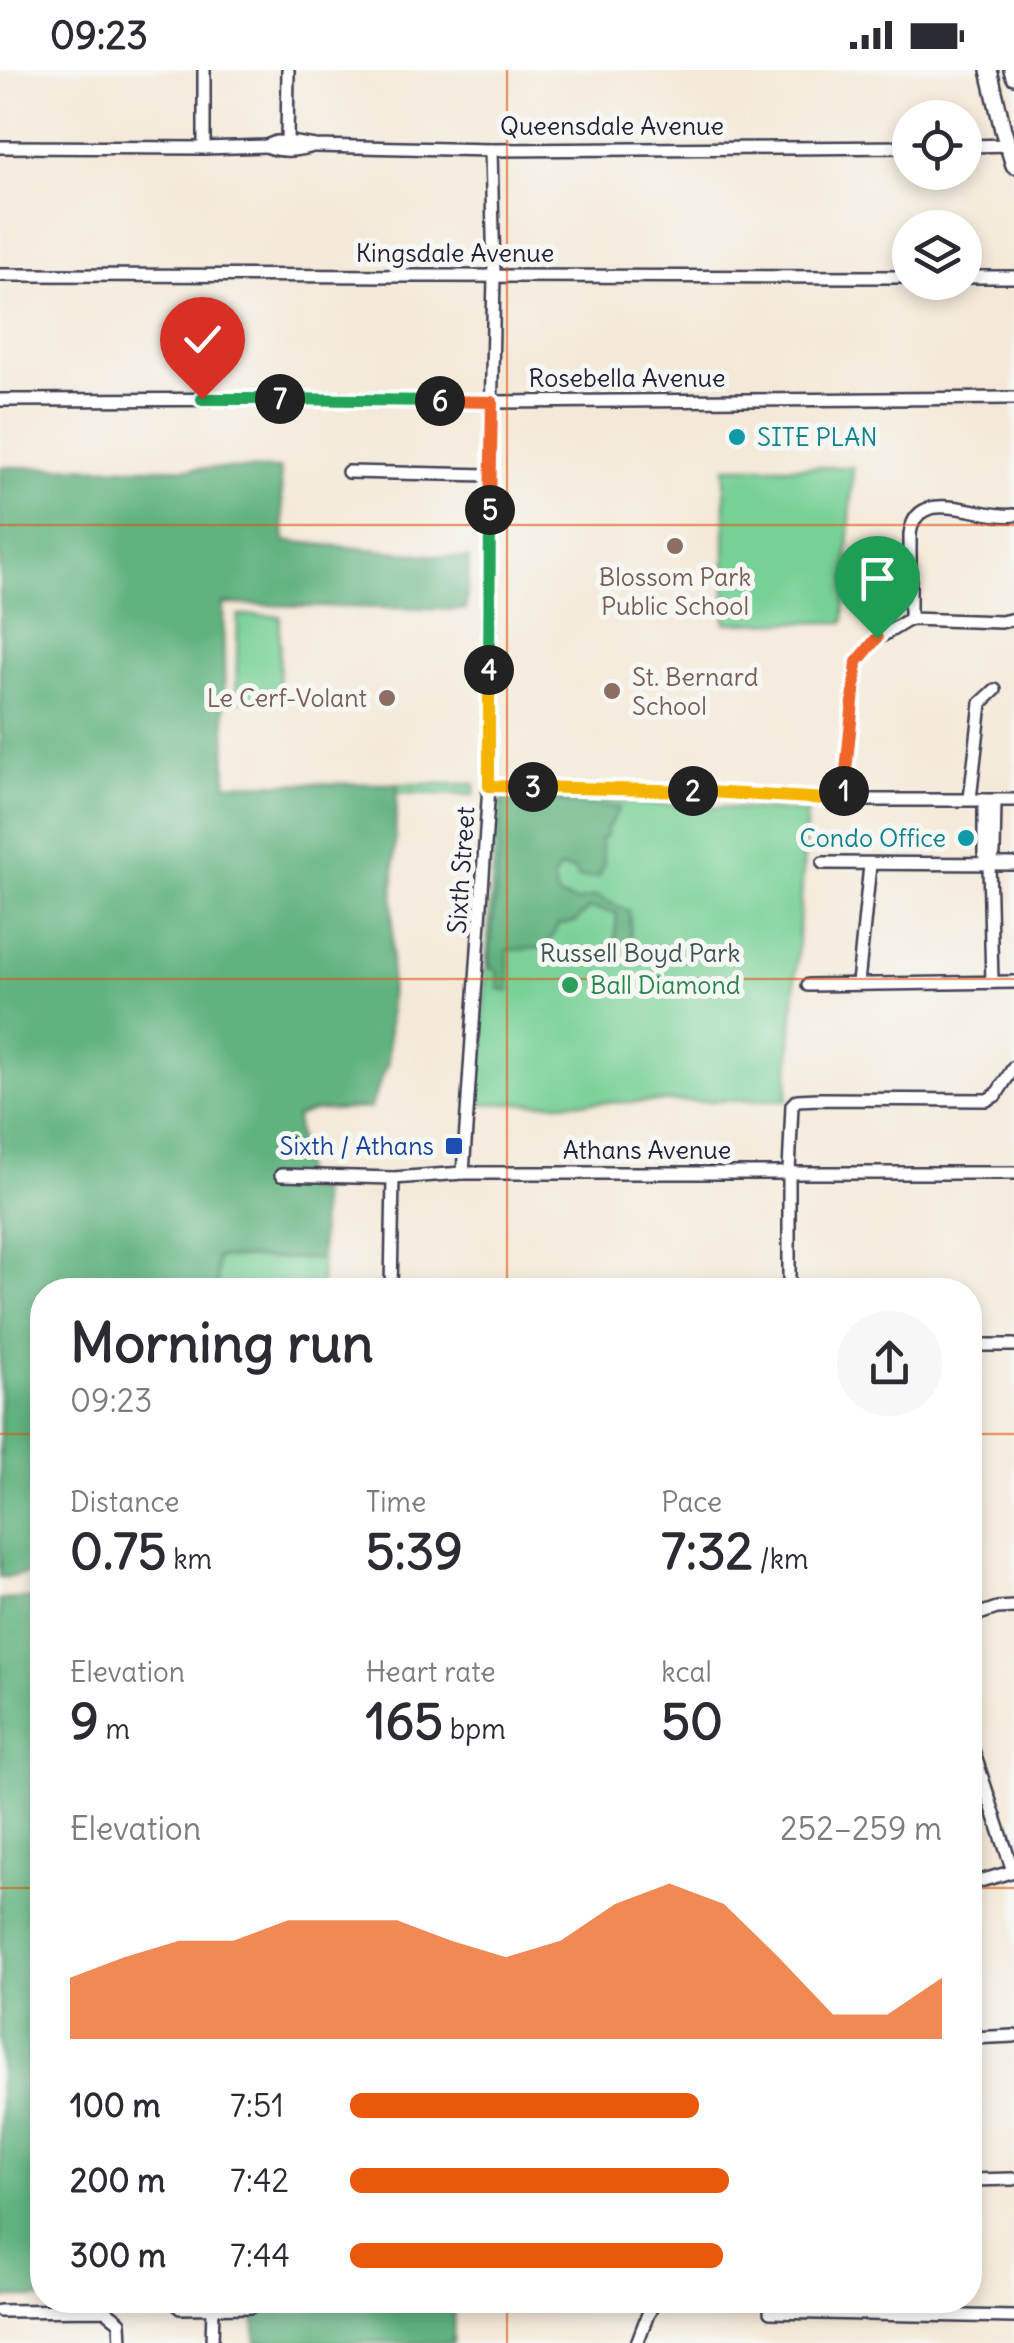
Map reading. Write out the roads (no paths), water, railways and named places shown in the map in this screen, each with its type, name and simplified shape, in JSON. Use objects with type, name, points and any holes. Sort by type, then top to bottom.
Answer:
[{"type":"main road","points":[[989,70],[1014,165]]},
{"type":"street","points":[[204,70],[204,148]]},
{"type":"street","points":[[288,70],[288,142]]},
{"type":"street","name":"Queensdale Avenue","points":[[0,147],[204,148],[288,142],[491,150],[892,147]]},
{"type":"street","points":[[982,146],[1011,145]]},
{"type":"street","name":"Queensdale Avenue","points":[[266,146],[296,151],[314,146]]},
{"type":"street","name":"Sixth Street","points":[[463,1173],[489,786],[494,275],[491,150]]},
{"type":"street","name":"Kingsdale Avenue","points":[[0,275],[892,277]]},
{"type":"street","points":[[982,277],[1014,277]]},
{"type":"street","name":"Rosebella Avenue","points":[[0,400],[1014,398]]},
{"type":"street","points":[[348,472],[490,474]]},
{"type":"street","points":[[910,619],[910,534],[916,515],[936,506],[996,516],[1014,515]]},
{"type":"street","points":[[844,800],[857,662],[877,638],[910,619],[1014,619]]},
{"type":"street","points":[[970,799],[981,703],[995,690]]},
{"type":"street","points":[[489,786],[844,800],[1014,800]]},
{"type":"street","points":[[990,800],[984,854],[989,864],[992,982]]},
{"type":"street","points":[[823,864],[1014,864]]},
{"type":"street","points":[[858,983],[870,866]]},
{"type":"street","points":[[808,985],[1014,982]]},
{"type":"street","points":[[789,1278],[792,1105],[797,1100],[987,1100],[996,1094],[1014,1067]]},
{"type":"street","name":"Athans Avenue","points":[[281,1175],[393,1178],[463,1173],[1014,1173]]},
{"type":"street","points":[[392,1278],[393,1178]]},
{"type":"street","points":[[982,1345],[1014,1346]]},
{"type":"street","points":[[982,1613],[1014,1607]]},
{"type":"street","points":[[982,1776],[1014,1871],[982,1880]]},
{"type":"street","points":[[982,2037],[1014,2036]]},
{"type":"street","points":[[982,2180],[1014,2179]]},
{"type":"street","points":[[0,2311],[30,2311]]},
{"type":"street","points":[[110,2313],[120,2322],[121,2343]]},
{"type":"street","points":[[212,2313],[212,2343]]},
{"type":"street","points":[[637,2343],[649,2313]]},
{"type":"street","points":[[790,2313],[1014,2317]]},
{"type":"place","name":"SITE PLAN","points":[[737,437]]},
{"type":"place","name":"Blossom Park Public School","points":[[675,546]]},
{"type":"place","name":"St. Bernard School","points":[[612,691]]},
{"type":"place","name":"Le Cerf-Volant","points":[[387,698]]},
{"type":"place","name":"Condo Office","points":[[966,838]]},
{"type":"place","name":"Ball Diamond","points":[[570,985]]},
{"type":"place","name":"Sixth / Athans","points":[[454,1146]]},
{"type":"park label","name":"Russell Boyd Park","points":[[640,953]]}]
